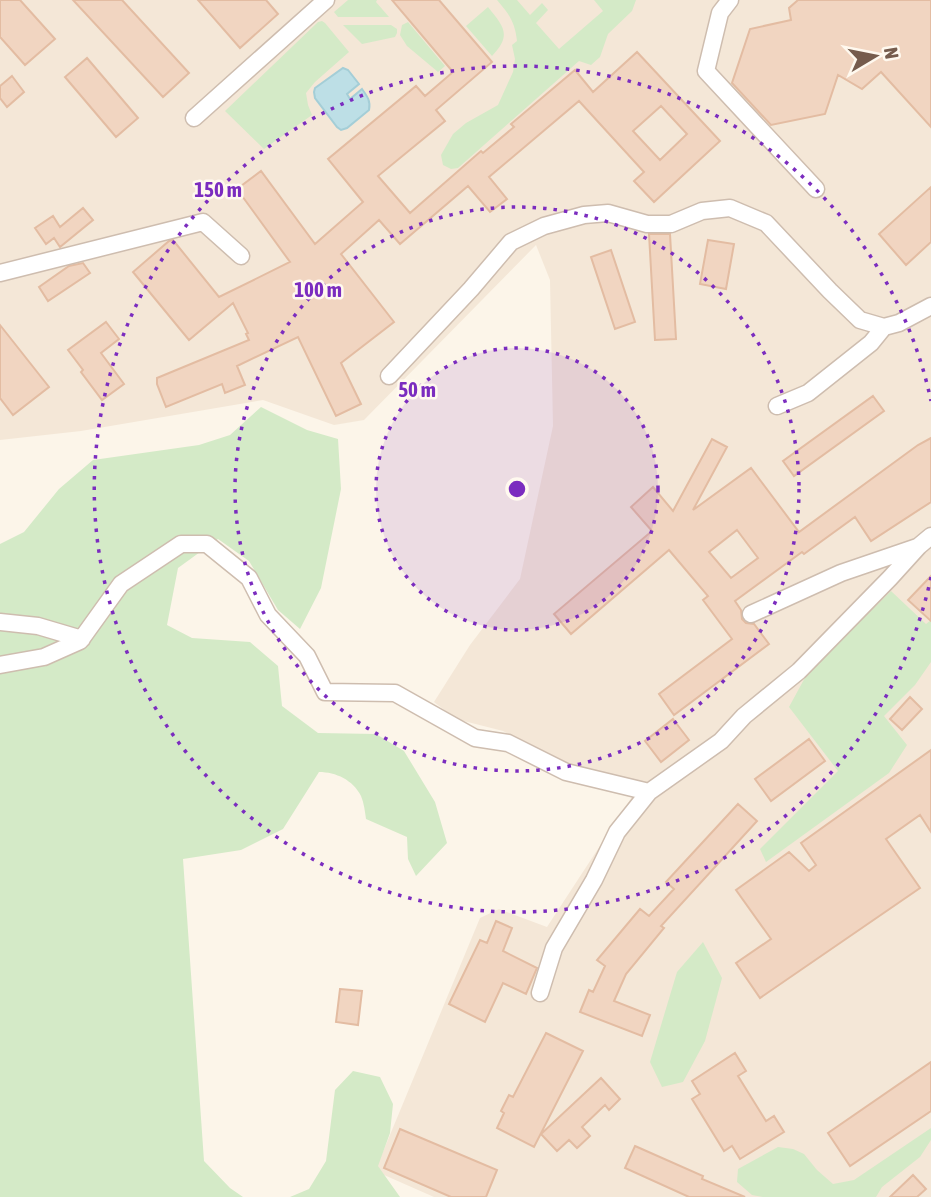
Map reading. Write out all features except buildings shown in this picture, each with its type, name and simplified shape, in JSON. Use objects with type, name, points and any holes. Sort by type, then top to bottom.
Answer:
[{"type":"street","points":[[194,118],[326,0]]},
{"type":"street","points":[[730,0],[720,13],[706,71],[816,189]]},
{"type":"street","points":[[389,376],[462,299],[511,242],[544,226],[584,215],[608,213],[647,224],[671,224],[702,211],[730,208],[766,223],[860,320],[884,327],[899,323],[931,306]]},
{"type":"street","points":[[0,273],[203,222],[241,256]]},
{"type":"street","points":[[777,406],[808,393],[871,343],[884,327]]},
{"type":"street","points":[[751,614],[841,573],[925,541]]},
{"type":"street","points":[[540,993],[554,948],[594,880],[617,832],[649,792],[721,741],[744,716],[799,671],[925,541]]},
{"type":"street","points":[[0,665],[44,657],[82,639],[121,584],[181,544],[207,544],[249,578],[268,615],[307,656],[325,692],[396,693],[475,738],[508,743],[566,772],[649,792]]},
{"type":"street","points":[[0,622],[38,626],[82,639]]},
{"type":"shaded area","points":[[0,0],[931,0],[931,1197],[434,1197],[375,1171],[480,918],[499,909],[547,927],[639,786],[560,763],[503,731],[456,719],[434,702],[470,645],[520,579],[553,426],[550,280],[536,245],[364,420],[334,425],[263,400],[81,431],[0,440]]},
{"type":"green space","points":[[348,0],[377,0],[389,17],[338,17],[334,12]]},
{"type":"green space","points":[[497,0],[517,0],[530,15],[542,3],[548,10],[536,23],[559,49],[603,11],[594,0],[636,0],[632,11],[608,34],[600,57],[591,65],[579,61],[458,168],[451,169],[443,165],[441,155],[453,134],[466,123],[498,105],[513,72],[515,59],[512,45],[517,41],[515,29]]},
{"type":"green space","points":[[488,7],[504,31],[502,42],[492,56],[466,26]]},
{"type":"green space","points":[[322,21],[349,52],[306,93],[312,115],[264,149],[225,111]]},
{"type":"green space","points":[[408,22],[445,66],[438,72],[407,46],[400,35],[402,25]]},
{"type":"green space","points":[[343,25],[391,25],[397,29],[397,33],[395,37],[362,44]]},
{"type":"green space","points":[[261,407],[307,430],[338,439],[341,489],[321,588],[300,629],[278,610],[249,561],[218,539],[178,568],[167,625],[192,638],[250,642],[278,666],[282,706],[318,733],[376,734],[404,751],[435,802],[447,843],[416,876],[408,859],[407,837],[366,819],[361,796],[349,781],[338,775],[319,772],[283,829],[241,850],[183,859],[204,1161],[230,1188],[243,1197],[0,1197],[0,544],[24,532],[59,489],[93,460],[199,445],[230,435]]},
{"type":"green space","points":[[891,591],[926,624],[931,620],[931,662],[915,685],[884,716],[907,745],[889,773],[766,862],[760,849],[838,771],[789,707],[807,674]]},
{"type":"green space","points":[[703,942],[722,978],[705,1041],[683,1082],[662,1087],[650,1062],[677,972]]},
{"type":"green space","points":[[353,1071],[380,1077],[393,1104],[390,1133],[378,1166],[400,1197],[290,1197],[309,1189],[326,1161],[335,1090]]},
{"type":"green space","points":[[931,1128],[931,1140],[920,1157],[882,1187],[876,1197],[763,1197],[752,1195],[737,1182],[738,1169],[778,1147],[804,1154],[833,1184],[854,1180]]},
{"type":"water","points":[[343,68],[348,70],[359,84],[347,94],[350,99],[362,89],[368,99],[369,110],[341,130],[315,98],[314,92],[315,88]]}]
